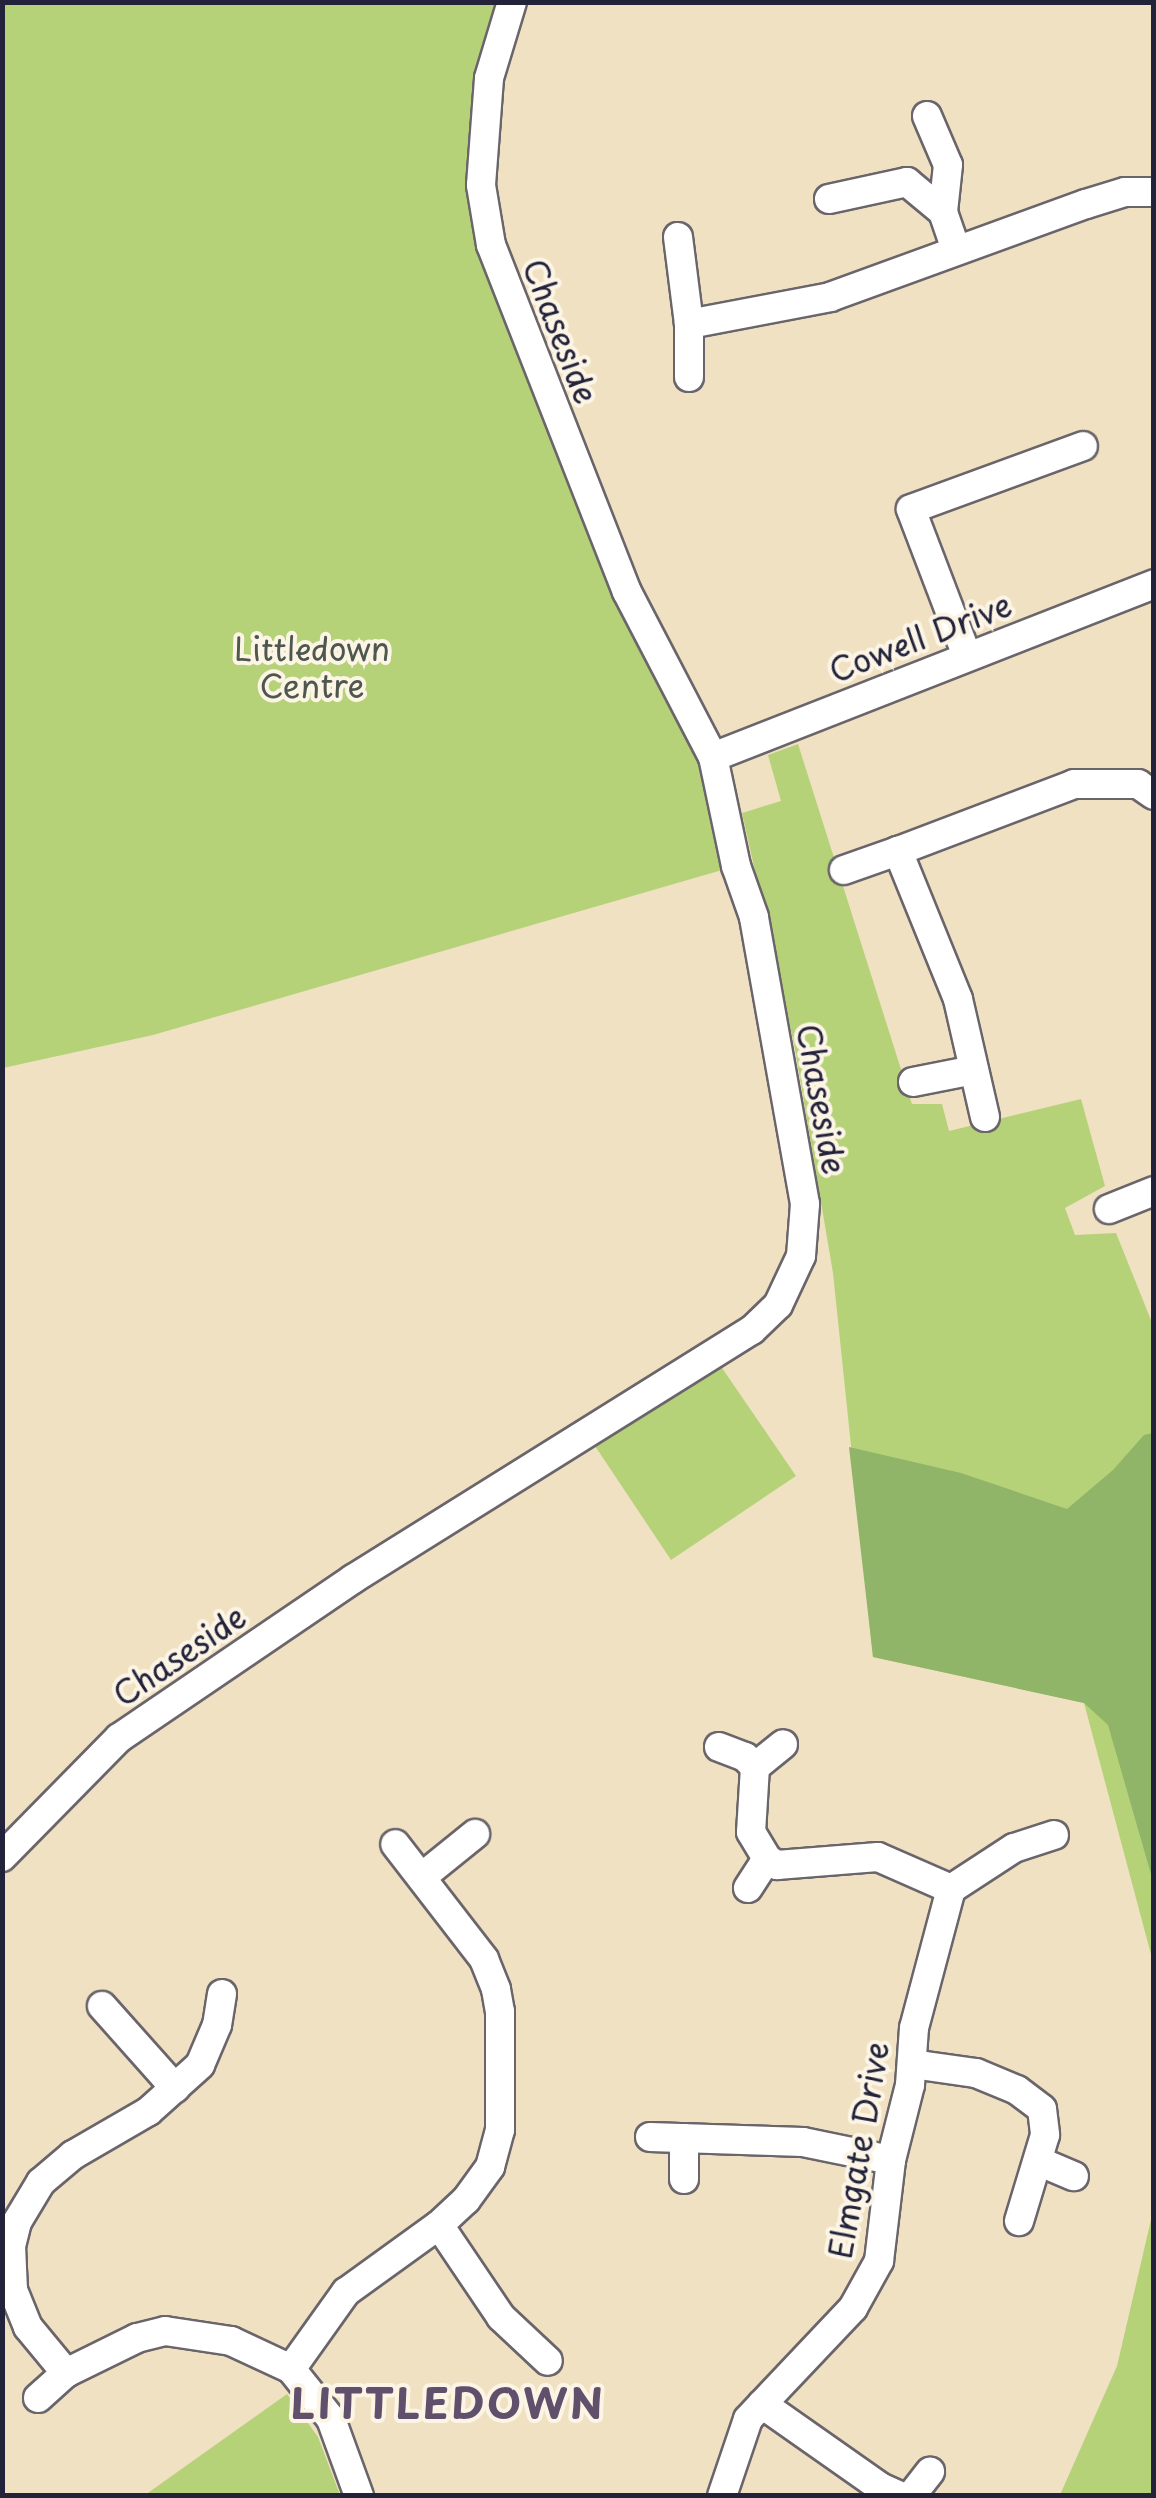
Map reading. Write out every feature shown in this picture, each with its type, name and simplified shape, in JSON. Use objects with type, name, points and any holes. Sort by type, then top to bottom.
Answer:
[{"type":"street","name":"Chaseside","points":[[2,1857],[119,1738],[353,1579],[752,1330],[778,1305],[801,1256],[805,1204],[754,917],[713,757],[627,592],[491,245],[480,185],[489,78],[512,2]]},
{"type":"street","points":[[927,116],[948,166],[944,212],[956,249]]},
{"type":"street","points":[[829,199],[907,182],[944,212]]},
{"type":"street","points":[[688,324],[830,297],[1125,192],[1154,192]]},
{"type":"street","points":[[678,237],[688,324],[688,377]]},
{"type":"street","points":[[967,656],[911,508],[1083,446]]},
{"type":"street","name":"Cowell Drive","points":[[713,757],[1154,584]]},
{"type":"street","points":[[844,870],[1074,784],[1138,784],[1154,795]]},
{"type":"street","points":[[898,851],[958,999],[984,1118]]},
{"type":"street","points":[[913,1082],[974,1070]]},
{"type":"street","points":[[1109,1209],[1154,1190]]},
{"type":"street","points":[[783,1744],[755,1767],[751,1832],[766,1859],[777,1865],[878,1857],[951,1888],[1014,1848],[1054,1835]]},
{"type":"street","points":[[720,1747],[744,1757],[755,1767]]},
{"type":"street","points":[[423,1876],[475,1834]]},
{"type":"street","points":[[291,2369],[346,2292],[440,2225],[480,2184],[500,2130],[500,2012],[484,1959],[395,1844]]},
{"type":"street","points":[[748,1888],[766,1859]]},
{"type":"street","name":"Elmgate Drive","points":[[722,2496],[738,2437],[762,2404],[868,2288],[885,2236],[891,2160],[905,2113],[918,2010],[951,1888]]},
{"type":"street","points":[[66,2373],[19,2309],[7,2245],[28,2200],[57,2166],[149,2111],[200,2065],[222,1994]]},
{"type":"street","points":[[102,2006],[176,2088]]},
{"type":"street","points":[[912,2064],[976,2073],[1033,2100],[1047,2123],[1018,2221]]},
{"type":"street","points":[[650,2137],[803,2142],[891,2160]]},
{"type":"street","points":[[684,2138],[684,2179]]},
{"type":"street","points":[[1038,2161],[1074,2176]]},
{"type":"street","points":[[440,2225],[501,2317],[548,2361]]},
{"type":"street","points":[[38,2398],[66,2373],[137,2338],[165,2332],[231,2340],[291,2369],[331,2419],[360,2496]]},
{"type":"street","points":[[762,2404],[880,2488],[900,2496]]},
{"type":"street","points":[[911,2496],[930,2472]]},
{"type":"green space","name":"Littledown Centre","points":[[2,3],[505,3],[483,258],[613,591],[713,757],[736,866],[153,1035],[3,1068]]},
{"type":"green space","points":[[798,744],[912,1104],[942,1104],[949,1131],[1081,1099],[1105,1186],[1065,1208],[1075,1235],[1116,1233],[1153,1325],[1153,1962],[1084,1703],[873,1657],[833,1273],[795,1049],[742,813],[781,801],[768,755]]},
{"type":"green space","points":[[720,1365],[796,1476],[671,1560],[595,1446]]},
{"type":"green space","points":[[1154,1433],[1153,1881],[1108,1725],[1084,1703],[873,1657],[849,1447],[961,1473],[1067,1509],[1113,1470],[1144,1435]]},
{"type":"green space","points":[[1153,2211],[1153,2495],[1060,2495],[1117,2366]]},
{"type":"green space","points":[[287,2394],[318,2437],[340,2495],[145,2495]]},
{"type":"district","name":"LITTLEDOWN","points":[[448,2402]]}]
